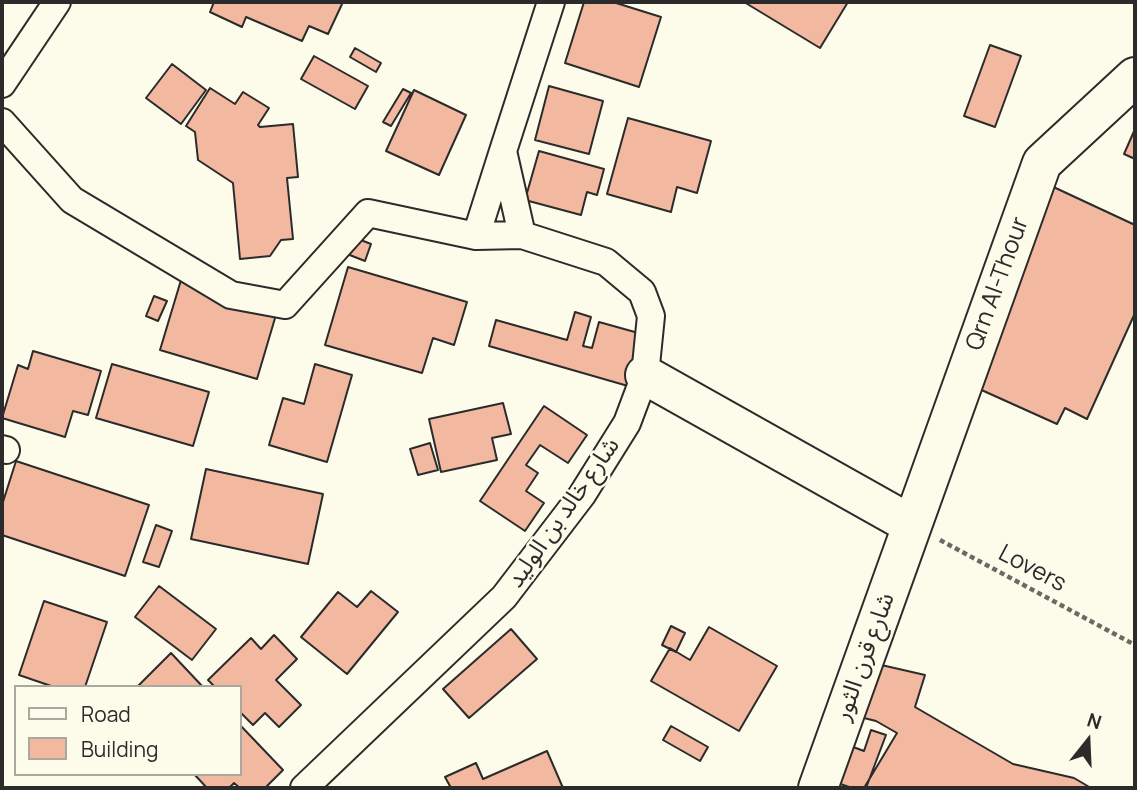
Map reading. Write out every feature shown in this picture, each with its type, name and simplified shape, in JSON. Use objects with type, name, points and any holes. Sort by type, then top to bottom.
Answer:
[{"type":"street","points":[[2,84],[57,2]]},
{"type":"street","points":[[476,236],[551,2]]},
{"type":"street","name":"Qrn Al-Thour","points":[[912,525],[1042,163],[1135,78]]},
{"type":"street","name":"شارع خالد بن الوليد","points":[[2,122],[72,200],[231,295],[285,305],[368,213],[476,236],[522,235],[606,262],[642,292],[651,316],[645,375],[627,423],[582,495],[504,597],[304,788]]},
{"type":"street","points":[[503,151],[522,235]]},
{"type":"street","points":[[645,375],[912,525]]},
{"type":"street","name":"شارع قرن الثور","points":[[818,788],[912,525]]},
{"type":"path","name":"Lovers","points":[[912,525],[1135,645]]},
{"type":"building","points":[[214,2],[343,2],[328,34],[309,26],[302,41],[246,17],[242,27],[210,12]]},
{"type":"building","points":[[584,2],[613,2],[661,17],[639,87],[565,63]]},
{"type":"building","points":[[744,2],[848,2],[820,48]]},
{"type":"building","points":[[990,45],[1021,56],[995,127],[964,116]]},
{"type":"building","points":[[355,48],[381,63],[376,72],[350,57]]},
{"type":"building","points":[[314,56],[368,86],[355,109],[301,79]]},
{"type":"building","points":[[172,64],[206,90],[181,124],[146,98]]},
{"type":"building","points":[[549,86],[603,101],[589,154],[535,140]]},
{"type":"building","points":[[210,88],[235,104],[243,92],[269,108],[258,125],[260,127],[293,124],[298,177],[287,178],[293,239],[281,240],[270,256],[240,259],[233,183],[198,160],[195,132],[186,126]]},
{"type":"building","points":[[403,89],[411,93],[391,126],[383,122]]},
{"type":"building","points":[[414,90],[466,115],[439,175],[386,151]]},
{"type":"building","points":[[628,118],[711,141],[697,193],[677,187],[671,212],[607,194]]},
{"type":"building","points":[[1135,129],[1135,159],[1124,154]]},
{"type":"building","points":[[539,151],[604,169],[597,195],[587,192],[581,215],[525,200]]},
{"type":"building","points":[[1047,184],[1135,225],[1135,313],[1087,419],[1065,408],[1057,424],[957,379]]},
{"type":"building","points":[[348,235],[371,244],[365,261],[342,252]]},
{"type":"building","points":[[348,267],[467,302],[454,345],[433,338],[422,373],[325,345]]},
{"type":"building","points":[[181,280],[278,308],[257,379],[160,350]]},
{"type":"building","points":[[154,296],[167,301],[158,321],[146,316]]},
{"type":"building","points":[[575,312],[591,317],[583,346],[592,348],[599,322],[642,334],[628,386],[489,346],[496,320],[567,340]]},
{"type":"building","points":[[33,351],[101,371],[88,415],[73,411],[65,437],[2,418],[18,365],[28,369]]},
{"type":"building","points":[[112,364],[209,392],[193,446],[96,418]]},
{"type":"building","points":[[315,364],[352,375],[327,462],[269,445],[283,398],[304,404]]},
{"type":"building","points":[[503,403],[511,434],[492,438],[497,460],[441,472],[429,419]]},
{"type":"building","points":[[544,406],[587,435],[568,463],[540,445],[526,465],[538,473],[526,491],[544,503],[525,531],[480,501]]},
{"type":"building","points":[[430,443],[438,470],[418,475],[410,449]]},
{"type":"building","points":[[16,461],[149,505],[125,576],[2,535],[2,505]]},
{"type":"building","points":[[206,469],[323,494],[308,564],[191,539]]},
{"type":"building","points":[[156,525],[172,531],[159,567],[143,562]]},
{"type":"building","points":[[159,586],[216,629],[192,660],[135,617]]},
{"type":"building","points":[[371,591],[398,612],[347,674],[301,637],[338,592],[357,607]]},
{"type":"building","points":[[44,601],[107,622],[86,685],[48,685],[19,675]]},
{"type":"building","points":[[671,626],[685,633],[676,652],[662,645]]},
{"type":"building","points":[[709,627],[777,666],[739,731],[651,681],[670,648],[690,660]]},
{"type":"building","points":[[511,629],[537,659],[469,718],[443,689]]},
{"type":"building","points":[[274,635],[297,659],[276,680],[301,705],[279,727],[265,713],[253,725],[242,714],[242,685],[213,685],[208,680],[251,638],[261,649]]},
{"type":"building","points":[[171,653],[201,685],[139,685]]},
{"type":"building","points":[[877,664],[925,675],[915,707],[1013,764],[1074,778],[1091,788],[864,788],[897,733],[876,721],[848,714]]},
{"type":"building","points":[[671,726],[708,747],[700,761],[663,740]]},
{"type":"building","points":[[242,727],[283,770],[265,788],[240,788],[234,783],[229,788],[207,788],[196,776],[242,776]]},
{"type":"building","points":[[871,730],[886,735],[866,788],[852,788],[823,778],[837,741],[864,751]]},
{"type":"building","points":[[547,751],[563,788],[451,788],[445,777],[476,763],[483,779]]}]
